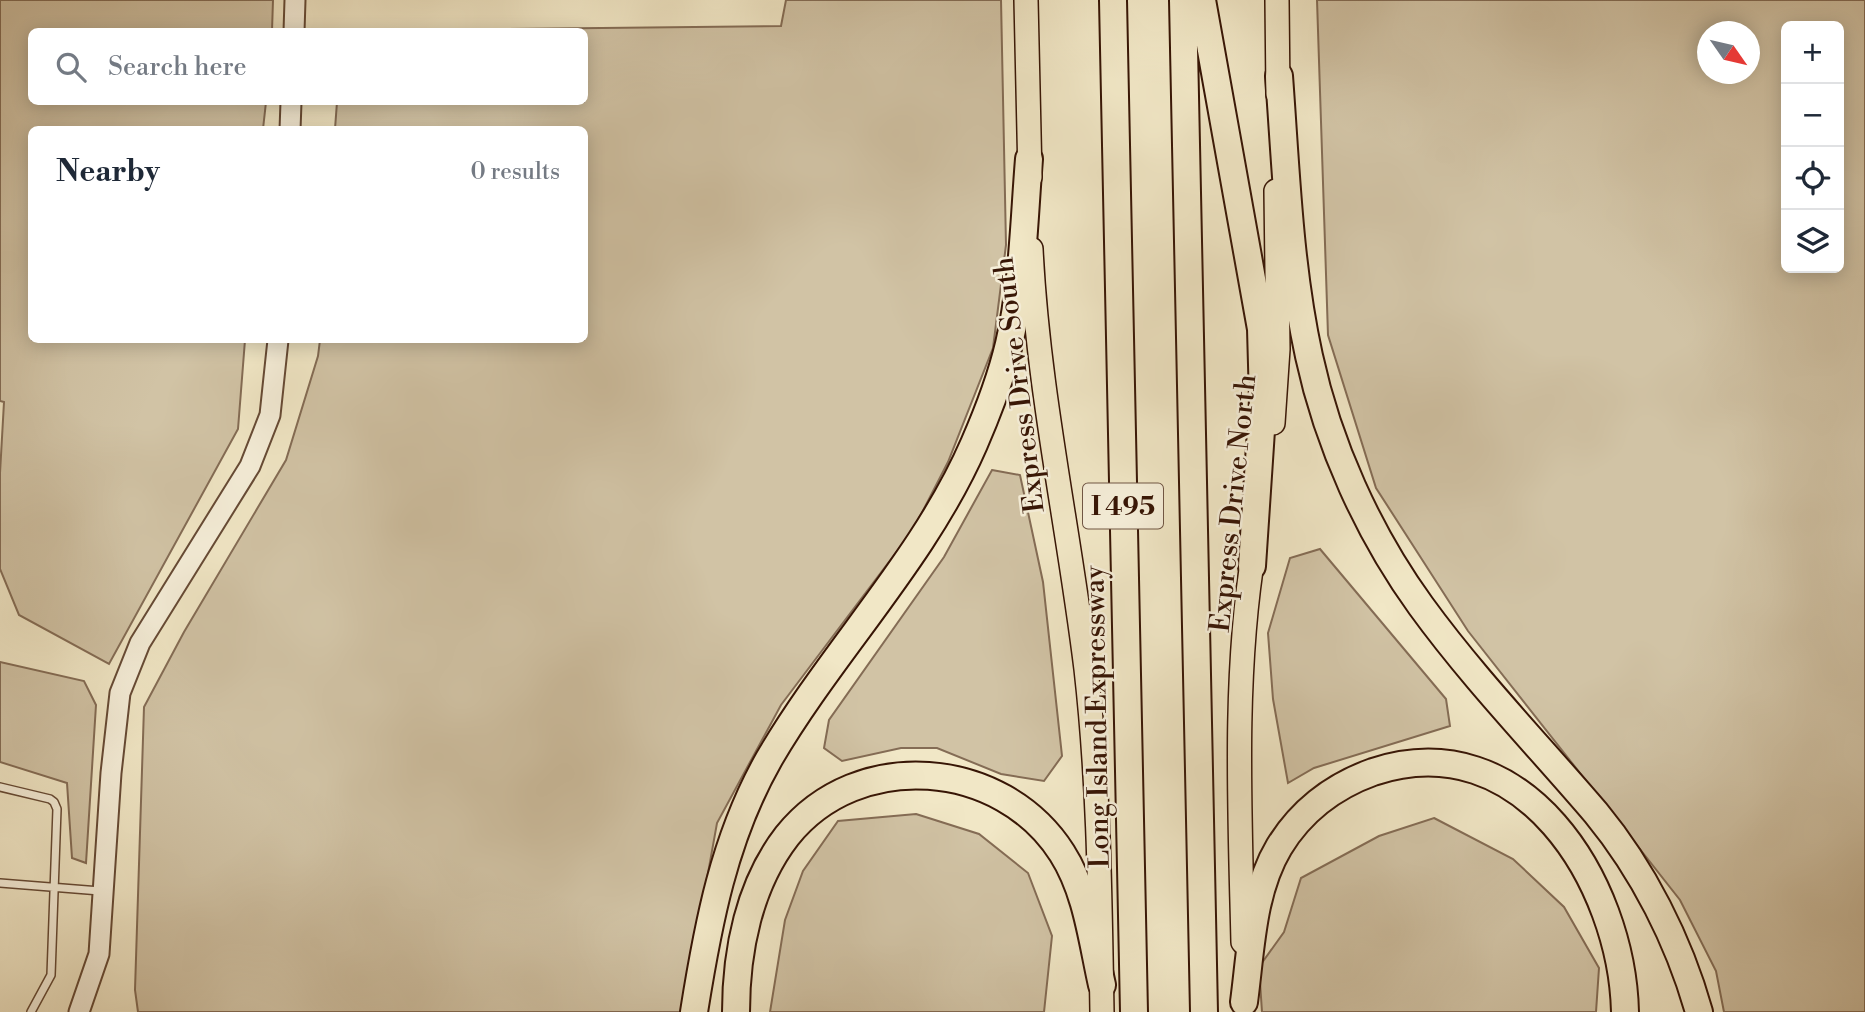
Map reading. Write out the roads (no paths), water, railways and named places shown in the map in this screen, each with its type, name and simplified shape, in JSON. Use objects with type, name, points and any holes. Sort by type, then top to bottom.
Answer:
[{"type":"highway","name":"Long Island Expressway","points":[[1113,0],[1134,1012]]},
{"type":"highway","name":"I 495","points":[[1183,0],[1204,1012]]},
{"type":"highway","points":[[1202,0],[1261,329],[1263,400],[1252,566]]},
{"type":"highway","points":[[1279,76],[1289,204],[1304,328],[1321,401],[1357,496],[1420,605],[1610,830],[1623,849],[1671,935],[1699,1012]]},
{"type":"highway","points":[[694,1012],[719,882],[736,831],[757,783],[797,714],[938,511],[963,467],[984,421],[1002,368],[1013,322],[1029,159]]},
{"type":"highway","points":[[1244,1007],[1263,884],[1278,849],[1290,832],[1315,804],[1347,783],[1381,770],[1419,764],[1461,767],[1494,778],[1526,796],[1553,821],[1577,853],[1602,903],[1619,961],[1625,1012]]},
{"type":"highway","points":[[736,1012],[739,963],[745,928],[758,886],[777,850],[803,820],[836,796],[879,779],[902,776],[925,775],[967,781],[1020,808],[1042,829],[1062,853],[1081,891],[1102,985]]},
{"type":"main road","name":"Express Drive South","points":[[1026,0],[1032,270],[1040,361],[1080,624],[1092,726],[1100,868],[1102,1012]]},
{"type":"main road","name":"Express Drive North","points":[[1244,1007],[1240,749],[1252,566],[1276,391],[1276,146],[1279,76],[1277,0]]},
{"type":"street","points":[[294,28],[295,0]]},
{"type":"street","points":[[290,126],[291,105]]},
{"type":"street","points":[[79,1012],[99,954],[111,773],[120,693],[140,643],[250,466],[270,415],[278,343]]},
{"type":"lane","points":[[0,787],[50,799],[57,809],[51,975],[31,1012]]},
{"type":"lane","points":[[0,883],[104,892]]}]
